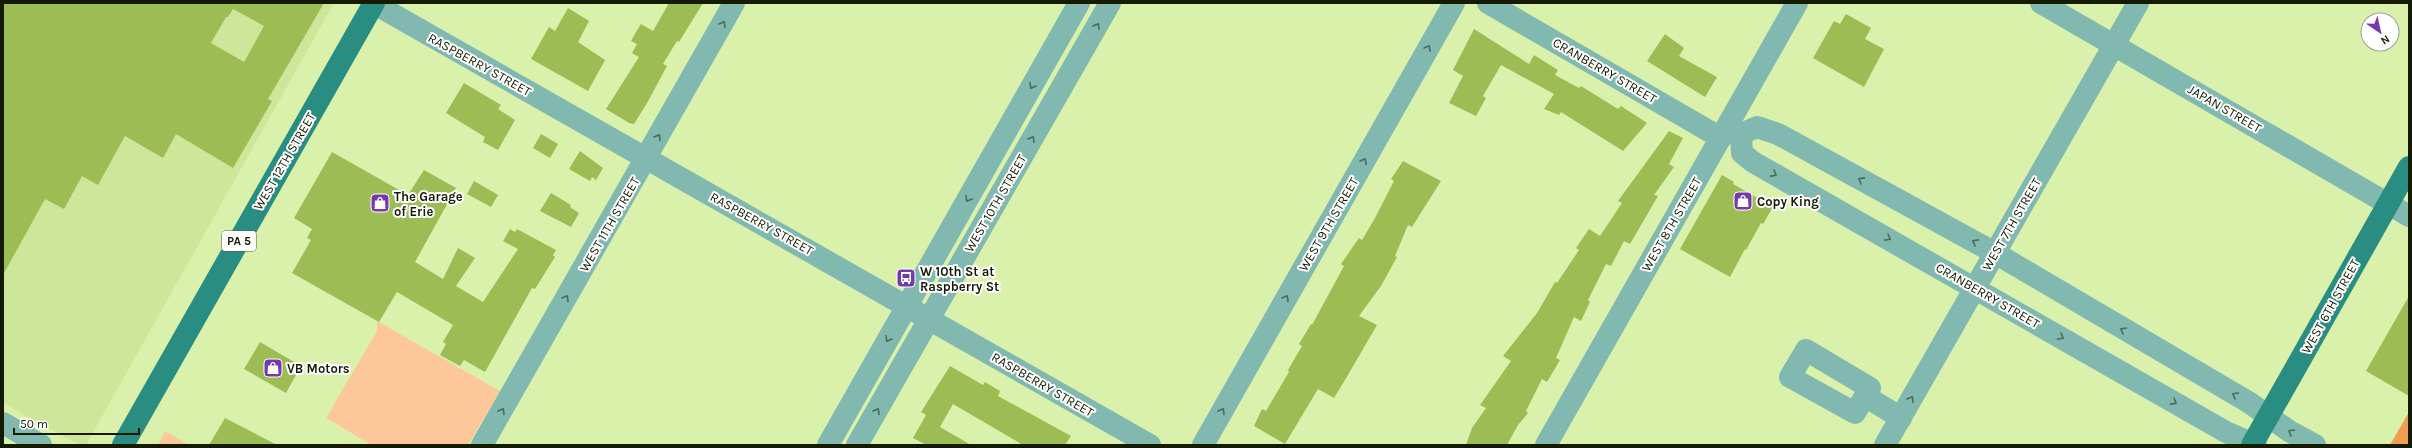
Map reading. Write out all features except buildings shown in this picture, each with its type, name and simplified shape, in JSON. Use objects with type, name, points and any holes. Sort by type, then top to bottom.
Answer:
[{"type":"main road","name":"WEST 12TH STREET","points":[[123,445],[374,3]]},
{"type":"main road","name":"WEST 6TH STREET","points":[[2254,444],[2409,167]]},
{"type":"street","name":"RASPBERRY STREET","points":[[374,3],[907,305],[1150,445]]},
{"type":"street","name":"WEST 11TH STREET","points":[[482,445],[734,3]]},
{"type":"street","name":"WEST 10TH STREET","points":[[828,445],[1079,3]]},
{"type":"street","name":"WEST 10TH STREET","points":[[857,445],[1110,3]]},
{"type":"street","name":"WEST 9TH STREET","points":[[1203,445],[1454,3]]},
{"type":"street","name":"CRANBERRY STREET","points":[[1488,3],[1730,132],[1742,153],[1753,162],[1975,287],[2219,428],[2254,444]]},
{"type":"street","name":"WEST 8TH STREET","points":[[1546,445],[1730,132],[1797,3]]},
{"type":"street","name":"JAPAN STREET","points":[[2041,3],[2409,216]]},
{"type":"street","name":"WEST 7TH STREET","points":[[1885,445],[2138,3]]},
{"type":"street","points":[[1043,67],[1065,81]]},
{"type":"street","points":[[1730,132],[1757,127],[1778,134],[1995,253],[2250,403],[2268,417],[2315,445]]},
{"type":"street","points":[[1865,396],[1900,418]]},
{"type":"street","points":[[3,423],[41,445]]},
{"type":"shaded area","points":[[3,3],[334,3],[86,445],[79,445],[3,403]]},
{"type":"shaded area","points":[[377,321],[500,391],[468,445],[372,445],[326,418],[377,331]]},
{"type":"shaded area","points":[[2409,412],[2409,445],[2390,445]]},
{"type":"shaded area","points":[[165,431],[189,445],[158,445]]},
{"type":"place","name":"Copy King","points":[[1743,201]]},
{"type":"place","name":"The Garage of Erie","points":[[380,203]]},
{"type":"place","name":"W 10th St at Raspberry St","points":[[906,278]]},
{"type":"place","name":"VB Motors","points":[[273,368]]}]
